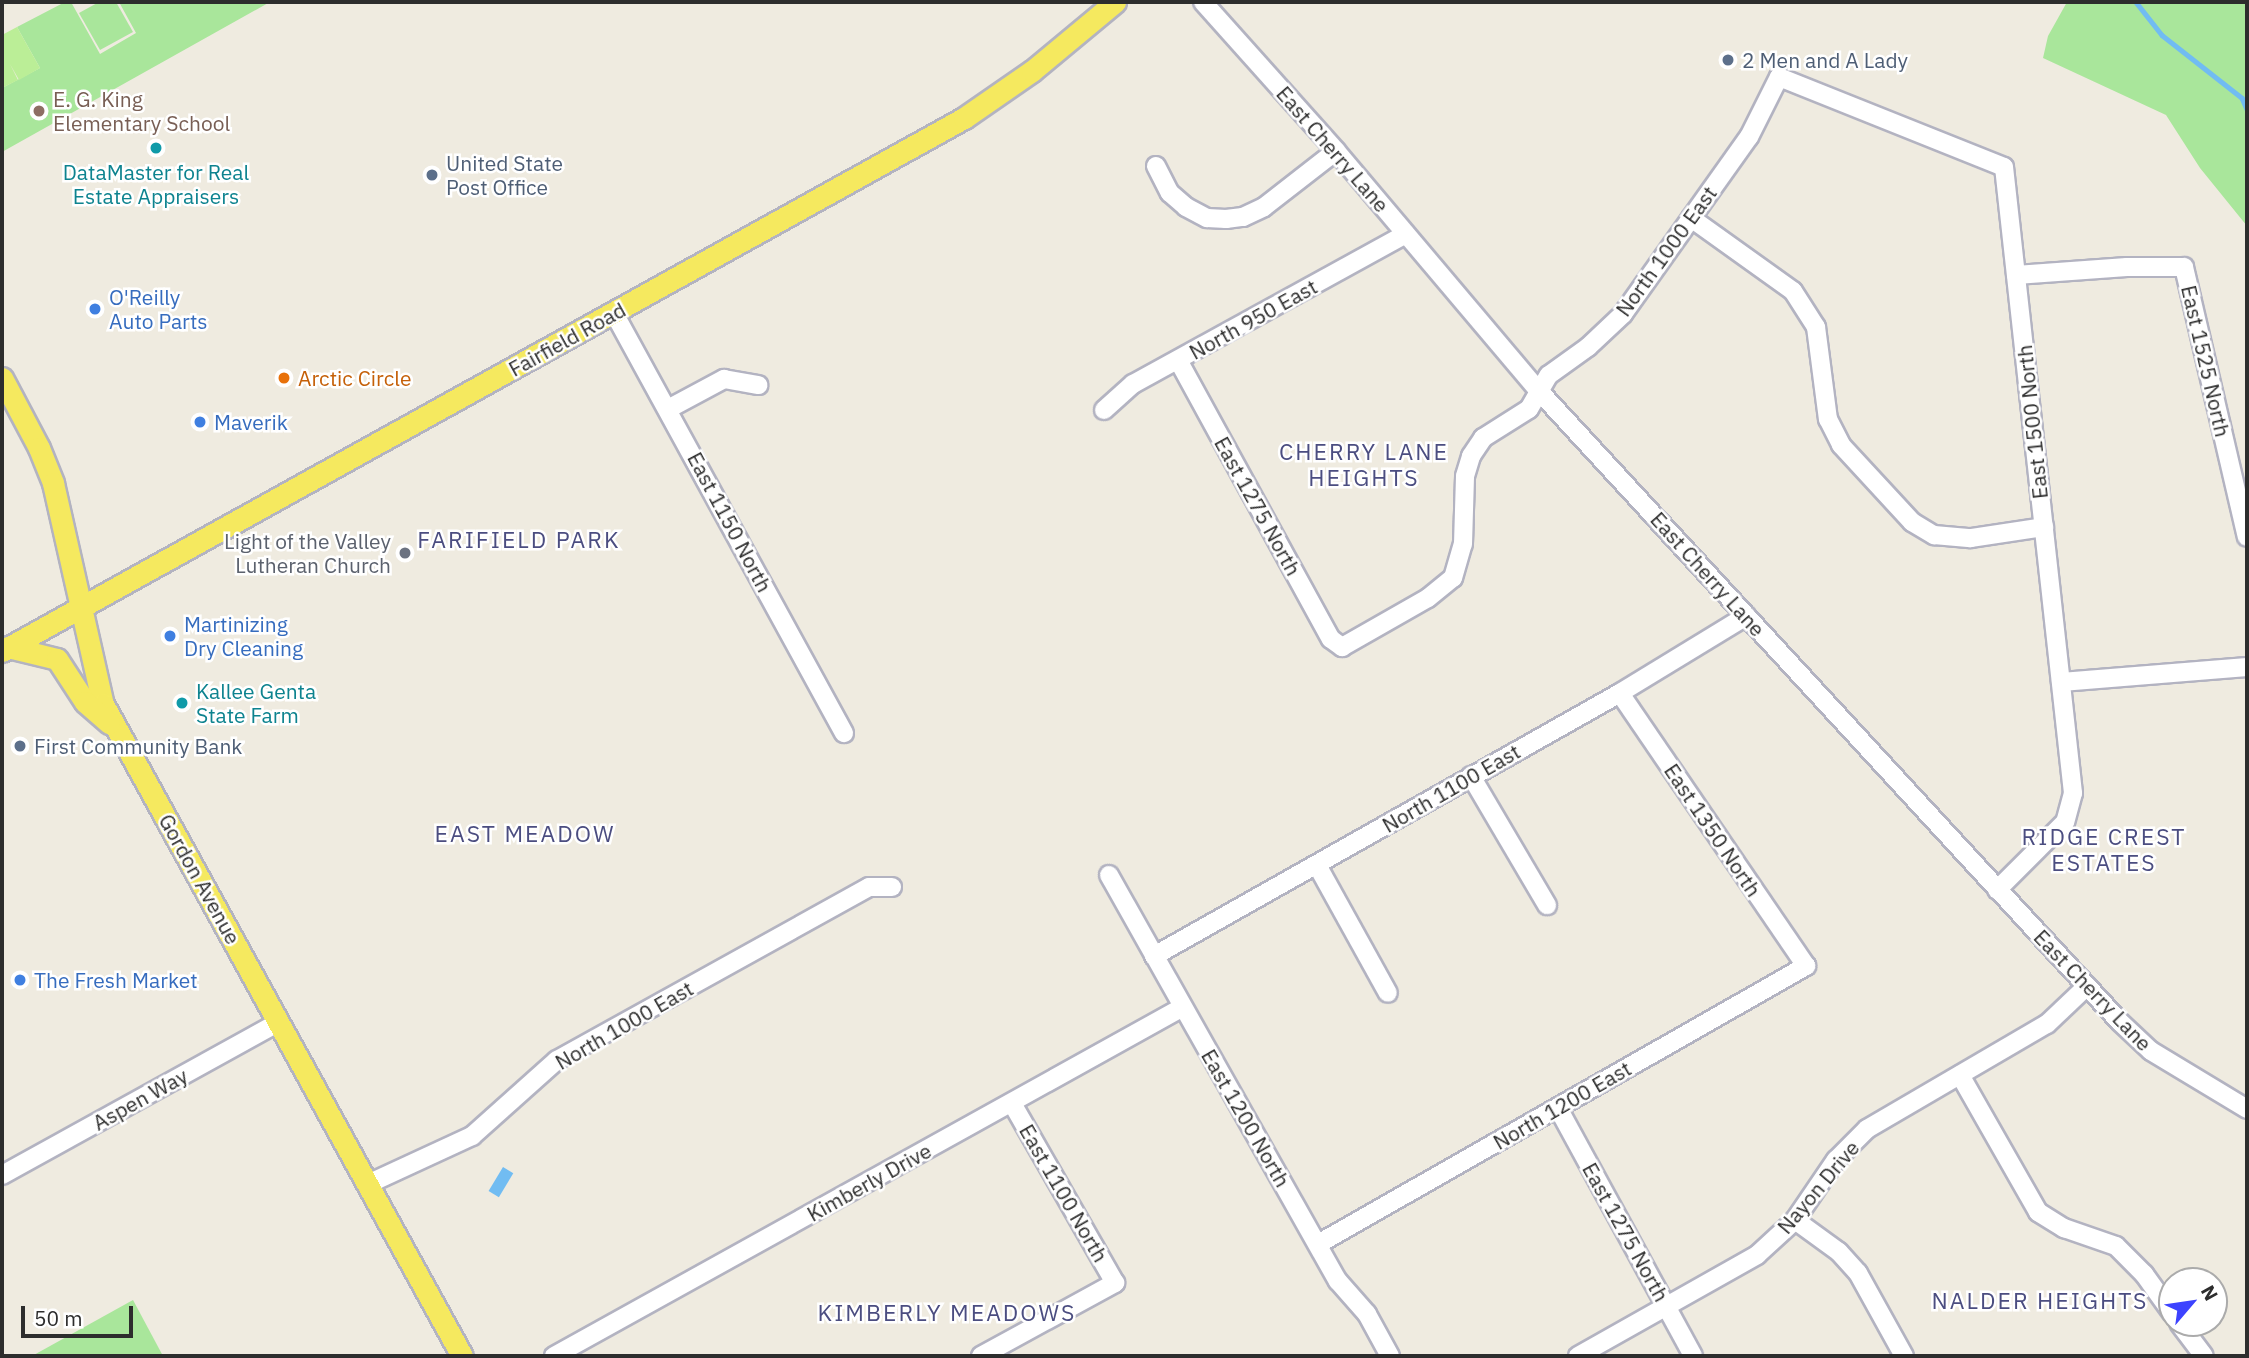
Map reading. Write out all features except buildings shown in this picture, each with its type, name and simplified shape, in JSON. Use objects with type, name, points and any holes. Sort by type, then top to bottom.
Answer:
[{"type":"main road","name":"Fairfield Road","points":[[5,649],[964,118],[1032,71],[1115,2]]},
{"type":"main road","name":"Gordon Avenue","points":[[2,378],[50,472],[83,606],[101,699],[462,1356]]},
{"type":"main road","points":[[5,649],[57,659],[85,702],[115,727]]},
{"type":"street","name":"East Cherry Lane","points":[[1203,2],[1336,151],[1539,391],[2087,986],[2151,1051],[2247,1110]]},
{"type":"street","name":"North 1000 East","points":[[1342,647],[1428,598],[1453,578],[1463,544],[1465,476],[1471,456],[1483,438],[1529,409],[1549,375],[1588,348],[1623,314],[1749,137],[1779,77]]},
{"type":"street","name":"East 1500 North","points":[[1779,77],[2004,167],[2073,793],[2065,822],[1997,890]]},
{"type":"street","points":[[1156,166],[1170,193],[1186,207],[1207,218],[1226,219],[1243,217],[1265,207],[1336,151]]},
{"type":"street","points":[[1691,218],[1793,291],[1816,327],[1828,419],[1842,444],[1912,522],[1934,535],[1971,538],[2044,527]]},
{"type":"street","name":"North 950 East","points":[[1104,410],[1133,384],[1406,234]]},
{"type":"street","name":"East 1525 North","points":[[2016,275],[2127,267],[2184,267],[2247,537]]},
{"type":"street","name":"East 1150 North","points":[[614,313],[844,733]]},
{"type":"street","name":"East 1275 North","points":[[1178,360],[1331,639],[1342,647]]},
{"type":"street","points":[[668,409],[724,379],[758,385]]},
{"type":"street","name":"North 1100 East","points":[[1154,956],[1620,694],[1745,616]]},
{"type":"street","points":[[2061,682],[2247,667]]},
{"type":"street","name":"East 1350 North","points":[[1620,694],[1806,967]]},
{"type":"street","points":[[1471,776],[1547,905]]},
{"type":"street","points":[[1317,865],[1388,993]]},
{"type":"street","name":"East 1200 North","points":[[1108,875],[1338,1281],[1367,1314],[1390,1356]]},
{"type":"street","name":"North 1000 East","points":[[368,1184],[471,1136],[557,1060],[869,887],[892,887]]},
{"type":"street","name":"North 1200 East","points":[[1318,1244],[1806,967]]},
{"type":"street","name":"Nayon Drive","points":[[1578,1356],[1757,1255],[1796,1220],[1836,1160],[1867,1129],[2047,1024],[2087,986]]},
{"type":"street","name":"Kimberly Drive","points":[[554,1356],[1183,1007]]},
{"type":"street","name":"Aspen Way","points":[[2,1175],[279,1023]]},
{"type":"street","points":[[1960,1075],[2038,1212],[2064,1228],[2116,1246],[2144,1274],[2158,1294]]},
{"type":"street","name":"East 1100 North","points":[[981,1356],[1115,1283],[1012,1103]]},
{"type":"street","name":"East 1275 North","points":[[1558,1108],[1693,1356]]},
{"type":"street","points":[[1796,1220],[1839,1252],[1858,1273],[1904,1356]]},
{"type":"street","points":[[2190,1337],[2204,1356]]},
{"type":"green space","name":"E. G. King Elementary School","points":[[65,2],[71,2],[100,54],[136,33],[119,2],[270,2],[2,152],[2,88],[40,68],[17,27]]},
{"type":"green space","points":[[99,2],[116,2],[133,32],[100,50],[79,13]]},
{"type":"green space","points":[[2067,2],[2247,2],[2247,226],[2200,168],[2166,115],[2043,58],[2048,36]]},
{"type":"green space","points":[[17,27],[40,68],[19,80],[10,64],[18,80],[2,88],[2,35]]},
{"type":"green space","points":[[133,1300],[163,1356],[32,1356]]},
{"type":"water","points":[[503,1167],[513,1173],[499,1197],[489,1191]]},
{"type":"waterway","points":[[2136,2],[2162,35],[2242,98],[2247,109]]},
{"type":"place","name":"2 Men and A Lady","points":[[1728,60]]},
{"type":"place","name":"E. G. King Elementary School","points":[[39,111]]},
{"type":"place","name":"DataMaster for Real Estate Appraisers","points":[[156,148]]},
{"type":"place","name":"United State Post Office","points":[[432,175]]},
{"type":"place","name":"O'Reilly Auto Parts","points":[[95,309]]},
{"type":"place","name":"Arctic Circle","points":[[284,378]]},
{"type":"place","name":"Maverik","points":[[200,422]]},
{"type":"place","name":"Light of the Valley Lutheran Church","points":[[405,553]]},
{"type":"place","name":"Martinizing Dry Cleaning","points":[[170,636]]},
{"type":"place","name":"Kallee Genta State Farm","points":[[182,703]]},
{"type":"place","name":"First Community Bank","points":[[20,746]]},
{"type":"place","name":"The Fresh Market","points":[[20,980]]},
{"type":"district","name":"CHERRY LANE HEIGHTS","points":[[1364,464]]},
{"type":"district","name":"FARIFIELD PARK","points":[[519,539]]},
{"type":"district","name":"EAST MEADOW","points":[[525,833]]},
{"type":"district","name":"RIDGE CREST ESTATES","points":[[2104,849]]},
{"type":"district","name":"NALDER HEIGHTS","points":[[2040,1300]]},
{"type":"district","name":"KIMBERLY MEADOWS","points":[[947,1312]]}]
